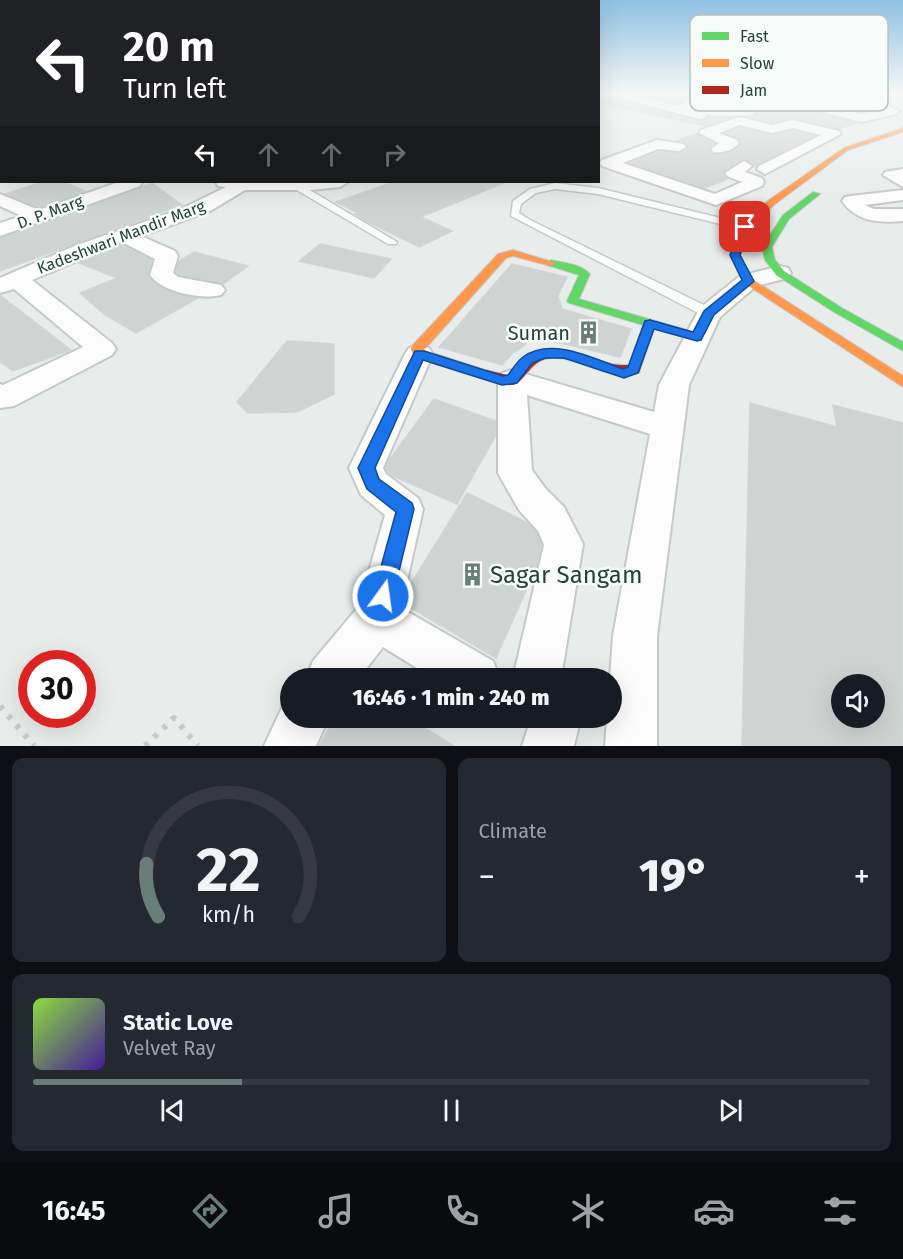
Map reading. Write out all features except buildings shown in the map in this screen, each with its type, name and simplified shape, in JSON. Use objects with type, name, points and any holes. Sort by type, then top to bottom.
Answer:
[{"type":"main road","points":[[903,129],[846,149],[802,180],[745,227],[735,255],[748,281],[903,382]]},
{"type":"main road","points":[[853,162],[903,140]]},
{"type":"main road","points":[[866,141],[885,146]]},
{"type":"main road","points":[[830,182],[786,217],[767,248],[770,260],[780,273],[838,310],[903,347]]},
{"type":"main road","points":[[763,210],[786,217]]},
{"type":"main road","points":[[650,323],[634,370],[624,374],[565,354],[543,354],[528,360],[512,380],[502,380],[419,354],[417,349],[502,256],[513,253],[579,270],[585,274],[573,301],[650,323],[703,325]]},
{"type":"street","points":[[718,149],[732,143],[705,133],[720,128]]},
{"type":"street","points":[[744,166],[733,173],[756,182],[717,200],[607,162],[657,144],[690,150],[744,166],[769,167],[834,135],[809,128]]},
{"type":"street","points":[[830,133],[838,128]]},
{"type":"street","points":[[690,150],[691,142],[718,149],[802,180]]},
{"type":"street","points":[[770,144],[806,149]]},
{"type":"street","points":[[643,176],[671,168]]},
{"type":"street","points":[[671,185],[689,177],[688,173]]},
{"type":"street","points":[[903,174],[891,175],[903,182]]},
{"type":"street","name":"D. P. Marg","points":[[0,230],[131,183]]},
{"type":"street","points":[[232,183],[295,185],[325,183]]},
{"type":"street","name":"Kadeshwari Mandir Marg","points":[[8,283],[84,249],[200,207],[230,193],[232,183]]},
{"type":"street","points":[[903,195],[851,201],[852,204],[869,214],[903,215]]},
{"type":"street","points":[[0,199],[38,216]]},
{"type":"street","points":[[123,236],[167,256],[160,275],[171,283],[213,290]]},
{"type":"street","points":[[631,746],[635,636],[674,385],[703,325],[748,281],[780,273]]},
{"type":"street","points":[[0,395],[3,398],[102,349],[8,283]]},
{"type":"street","points":[[338,668],[377,618],[405,509],[373,484],[366,468],[419,354]]},
{"type":"street","points":[[539,668],[564,544],[551,519],[532,499],[514,473],[512,380],[668,428]]},
{"type":"street","points":[[377,618],[460,668]]},
{"type":"street","points":[[290,746],[299,728]]},
{"type":"lane","points":[[295,185],[392,242]]},
{"type":"lane","points":[[703,325],[526,222],[514,214],[516,203],[533,191],[555,186],[598,191],[745,227]]},
{"type":"path","points":[[0,706],[34,746]]},
{"type":"path","points":[[145,746],[174,718],[198,746]]},
{"type":"traffic: fast","points":[[816,194],[786,217],[767,247],[770,260],[780,273],[838,310],[903,347]]},
{"type":"traffic: fast","points":[[551,263],[579,270],[585,274],[573,301],[697,337]]},
{"type":"traffic: slow","points":[[903,130],[846,149],[772,202],[745,227],[735,255],[748,281],[903,382]]},
{"type":"traffic: slow","points":[[486,375],[419,354],[417,349],[502,256],[513,253],[551,263]]},
{"type":"traffic: jam","points":[[486,375],[502,380],[512,380],[526,363],[540,355],[555,353],[616,370],[634,370],[650,323]]},
{"type":"place","name":"Suman","points":[[588,333]]},
{"type":"place","name":"Sagar Sangam","points":[[472,575]]},
{"type":"route","points":[[383,596],[405,509],[373,484],[366,468],[419,354],[502,380],[512,380],[528,360],[543,354],[565,354],[624,374],[634,370],[650,323],[697,337],[709,313],[748,281],[735,255],[745,227]]}]
